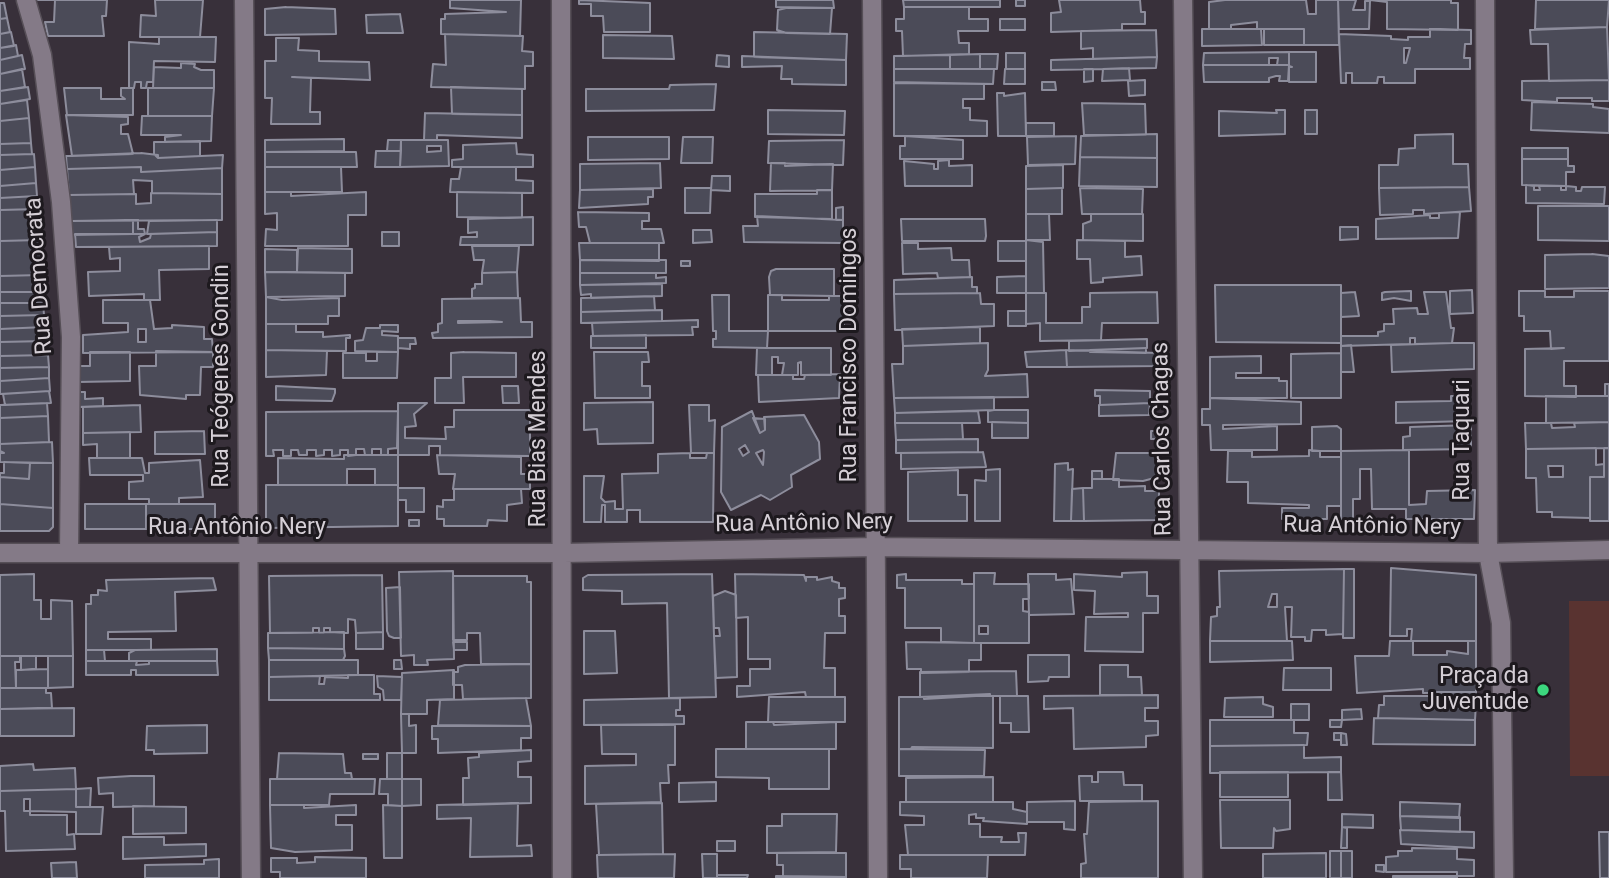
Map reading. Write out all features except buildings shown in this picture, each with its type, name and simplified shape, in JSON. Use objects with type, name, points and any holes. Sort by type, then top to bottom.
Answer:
[{"type":"street","name":"Rua Democrata","points":[[26,0],[42,55],[61,202],[71,337],[69,552]]},
{"type":"street","name":"Rua Teógenes Gondin","points":[[244,0],[251,878]]},
{"type":"street","name":"Rua Bias Mendes","points":[[561,0],[564,553],[562,878]]},
{"type":"street","name":"Rua Francisco Domingos","points":[[872,0],[878,878]]},
{"type":"street","name":"Rua Carlos Chagas","points":[[1183,0],[1193,878]]},
{"type":"street","name":"Rua Taquari","points":[[1485,0],[1488,553],[1502,622],[1504,878]]},
{"type":"street","name":"Rua Antônio Nery","points":[[0,553],[564,553],[876,547],[1488,553],[1609,550]]},
{"type":"shaded area","points":[[1569,601],[1609,601],[1609,776],[1570,776]]},
{"type":"place","name":"Praça da Juventude","points":[[1543,690]]}]
